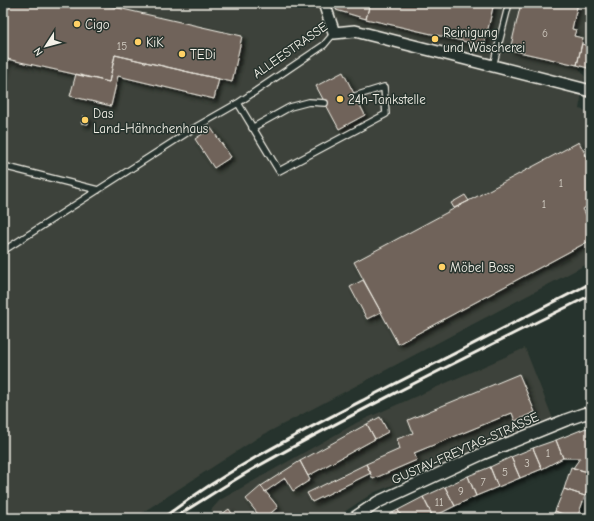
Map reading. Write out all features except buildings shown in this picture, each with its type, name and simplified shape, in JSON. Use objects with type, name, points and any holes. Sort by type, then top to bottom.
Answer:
[{"type":"street","points":[[324,3],[334,33]]},
{"type":"street","name":"ALLEESTRASSE","points":[[334,33],[354,31],[591,91]]},
{"type":"street","name":"GUSTAV-FREYTAG-STRASSE","points":[[354,518],[378,502],[482,454],[566,420],[591,413]]},
{"type":"lane","points":[[493,66],[509,3]]},
{"type":"lane","name":"ALLEESTRASSE","points":[[3,251],[196,127],[238,103],[324,45],[334,33]]},
{"type":"lane","points":[[238,103],[279,171],[386,114],[384,87],[355,96]]},
{"type":"lane","points":[[252,128],[290,107],[309,102],[325,103]]},
{"type":"lane","points":[[3,166],[98,190]]},
{"type":"shaded area","points":[[3,3],[591,3],[590,43],[581,45],[577,65],[585,77],[579,109],[591,112],[591,262],[259,437],[134,518],[3,518]]},
{"type":"shaded area","points":[[525,348],[553,419],[373,493],[335,518],[217,518],[211,510],[220,500],[358,422]]},
{"type":"railway","points":[[163,518],[237,468],[288,439],[591,283]]},
{"type":"railway","points":[[176,518],[183,512],[253,469],[294,446],[420,380],[591,295]]},
{"type":"place","name":"Cigo","points":[[77,24]]},
{"type":"place","name":"Reinigung und Wäscherei","points":[[435,39]]},
{"type":"place","name":"KiK","points":[[138,42]]},
{"type":"place","name":"TEDi","points":[[182,54]]},
{"type":"place","name":"24h-Tankstelle","points":[[340,99]]},
{"type":"place","name":"Das Land-Hähnchenhaus","points":[[85,120]]},
{"type":"place","name":"Möbel Boss","points":[[442,267]]}]
